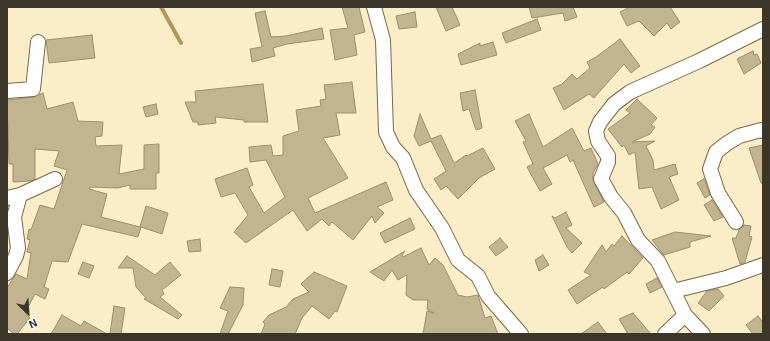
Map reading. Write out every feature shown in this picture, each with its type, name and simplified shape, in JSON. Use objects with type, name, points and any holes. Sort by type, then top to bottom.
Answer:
[{"type":"street","points":[[374,7],[383,40],[386,132],[393,147],[403,158],[416,190],[442,228],[458,260],[478,276],[488,296],[521,334]]},
{"type":"street","points":[[703,334],[685,315],[658,261],[638,240],[624,213],[611,197],[601,179],[608,162],[608,156],[598,141],[596,131],[597,127],[614,104],[630,92],[763,30]]},
{"type":"street","points":[[7,91],[34,89],[38,42]]},
{"type":"street","points":[[736,222],[718,193],[710,169],[716,152],[726,144],[739,136],[763,131]]},
{"type":"street","points":[[7,272],[16,256],[18,248],[13,197],[55,179]]},
{"type":"street","points":[[673,291],[726,278],[763,265]]},
{"type":"street","points":[[665,334],[685,315]]},
{"type":"building","points":[[342,7],[359,7],[365,32],[354,35],[357,55],[335,60],[330,30],[348,28]]},
{"type":"building","points":[[436,7],[452,7],[460,25],[446,31]]},
{"type":"building","points":[[529,7],[573,7],[577,17],[565,21],[563,13],[532,18]]},
{"type":"building","points":[[630,7],[670,7],[680,22],[671,29],[667,23],[654,36],[639,21],[627,26],[620,12]]},
{"type":"building","points":[[265,11],[271,37],[286,36],[322,28],[324,39],[287,44],[273,48],[275,56],[252,62],[250,49],[262,47],[255,13]]},
{"type":"building","points":[[415,12],[417,27],[399,29],[396,16]]},
{"type":"building","points":[[537,19],[541,30],[506,43],[502,33]]},
{"type":"building","points":[[92,35],[95,58],[49,63],[46,40]]},
{"type":"building","points":[[620,39],[640,66],[631,73],[624,64],[594,98],[589,94],[564,110],[553,88],[562,84],[572,74],[577,79],[590,68],[587,62]]},
{"type":"building","points":[[493,42],[497,55],[461,65],[458,54],[480,43],[480,46]]},
{"type":"building","points":[[753,51],[754,55],[757,54],[761,63],[744,74],[737,59]]},
{"type":"building","points":[[352,82],[356,113],[336,113],[340,135],[323,138],[348,178],[308,198],[315,213],[386,182],[393,200],[377,207],[384,213],[375,223],[372,216],[353,240],[332,222],[329,226],[322,219],[307,231],[293,210],[246,243],[234,232],[248,215],[235,193],[221,197],[215,179],[247,168],[253,185],[249,187],[264,213],[285,197],[266,160],[250,162],[249,147],[271,145],[273,156],[283,155],[283,136],[299,131],[296,110],[321,106],[320,100],[326,99],[324,85]]},
{"type":"building","points":[[263,84],[268,122],[244,122],[244,120],[215,117],[216,123],[198,125],[198,122],[193,122],[185,102],[196,102],[195,91]]},
{"type":"building","points":[[475,90],[482,128],[476,130],[469,109],[463,111],[460,93]]},
{"type":"building","points":[[43,93],[47,109],[73,102],[78,121],[103,122],[102,136],[95,137],[96,146],[122,145],[119,174],[144,169],[144,145],[159,144],[159,173],[156,173],[156,189],[130,189],[130,185],[118,188],[90,187],[89,189],[107,194],[101,217],[140,227],[146,206],[168,213],[162,234],[141,227],[138,237],[82,224],[68,262],[52,261],[44,287],[49,289],[45,299],[35,294],[25,313],[30,318],[17,334],[14,334],[7,328],[7,288],[16,274],[27,279],[31,253],[27,252],[30,240],[27,239],[29,229],[31,230],[40,205],[54,209],[67,170],[54,166],[59,151],[35,149],[35,179],[30,181],[13,182],[13,164],[9,164],[7,100],[34,97]]},
{"type":"building","points":[[637,99],[657,118],[651,125],[655,127],[650,134],[632,142],[655,141],[646,146],[653,160],[654,170],[675,164],[678,174],[669,177],[679,200],[661,209],[652,187],[639,189],[635,152],[629,155],[624,145],[622,147],[608,129],[630,113],[626,110]]},
{"type":"building","points":[[156,104],[158,114],[146,117],[143,107]]},
{"type":"building","points":[[420,114],[431,139],[441,135],[454,163],[466,155],[467,156],[483,148],[495,169],[479,178],[458,199],[446,186],[441,190],[434,179],[446,171],[431,141],[419,146],[414,136]]},
{"type":"building","points":[[529,114],[543,147],[572,128],[584,151],[591,148],[598,164],[593,173],[593,180],[604,202],[594,207],[573,160],[570,162],[567,155],[543,168],[552,184],[540,191],[527,167],[533,164],[523,142],[526,141],[515,121]]},
{"type":"building","points":[[763,145],[763,183],[761,183],[749,148]]},
{"type":"building","points":[[704,179],[710,195],[705,198],[697,183]]},
{"type":"building","points":[[712,200],[723,217],[714,221],[704,205]]},
{"type":"building","points":[[566,212],[572,225],[566,228],[582,243],[572,253],[567,247],[552,216],[555,218]]},
{"type":"building","points":[[410,218],[415,229],[385,243],[380,233]]},
{"type":"building","points":[[744,225],[751,226],[749,236],[752,237],[745,262],[740,264],[732,238],[736,238],[739,230]]},
{"type":"building","points":[[675,232],[711,236],[690,242],[690,247],[664,255],[652,240]]},
{"type":"building","points":[[622,236],[643,258],[629,274],[627,272],[604,289],[603,287],[577,304],[568,290],[591,275],[584,272],[602,245],[606,252],[612,244],[614,246]]},
{"type":"building","points":[[500,238],[508,247],[496,256],[489,247]]},
{"type":"building","points":[[200,239],[201,251],[189,252],[187,241]]},
{"type":"building","points":[[421,248],[429,265],[435,258],[443,265],[458,295],[467,297],[478,295],[485,318],[491,316],[498,334],[423,334],[427,311],[434,313],[427,309],[428,300],[413,300],[406,295],[407,275],[398,280],[392,270],[384,281],[370,272],[405,251],[402,255],[403,257]]},
{"type":"building","points":[[543,255],[549,265],[539,271],[535,260]]},
{"type":"building","points":[[127,256],[155,275],[170,262],[181,275],[162,290],[164,294],[160,297],[182,315],[178,319],[144,299],[146,298],[136,287],[133,268],[118,268]]},
{"type":"building","points":[[83,262],[94,266],[89,278],[78,274]]},
{"type":"building","points":[[272,269],[283,271],[280,287],[269,285]]},
{"type":"building","points":[[314,272],[347,286],[337,312],[335,311],[329,319],[312,306],[302,318],[295,334],[261,334],[265,324],[263,322],[269,315],[286,307],[293,299],[309,292],[301,284]]},
{"type":"building","points":[[657,278],[662,287],[650,293],[646,284]]},
{"type":"building","points":[[230,287],[244,288],[243,305],[228,334],[220,334],[228,311],[220,308]]},
{"type":"building","points":[[718,289],[724,296],[709,311],[698,303],[707,291]]},
{"type":"building","points":[[114,306],[125,308],[121,334],[110,334]]},
{"type":"building","points":[[633,313],[651,334],[628,334],[619,319]]},
{"type":"building","points":[[62,315],[81,326],[84,321],[107,334],[51,334]]},
{"type":"building","points":[[758,316],[763,322],[763,334],[753,334],[746,325]]},
{"type":"building","points":[[598,322],[607,334],[581,334]]},
{"type":"waterway","points":[[161,7],[181,43]]}]
